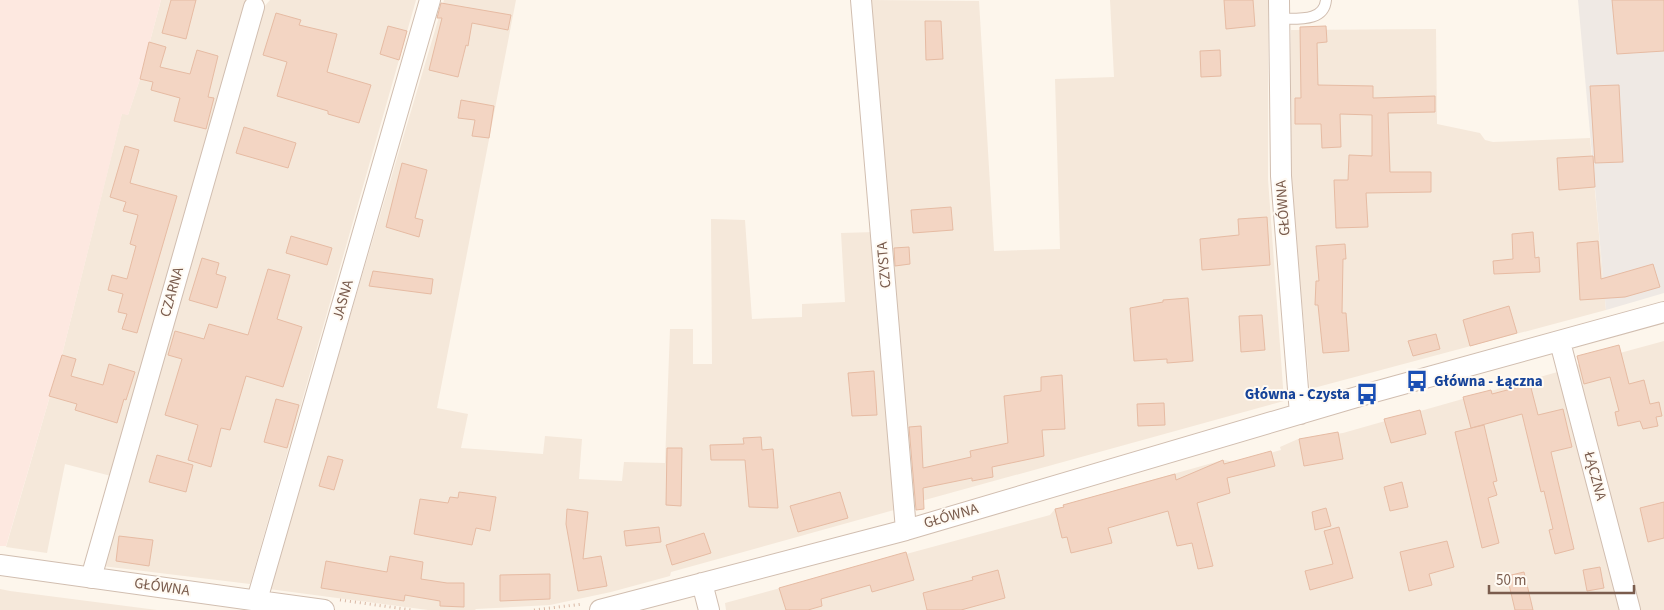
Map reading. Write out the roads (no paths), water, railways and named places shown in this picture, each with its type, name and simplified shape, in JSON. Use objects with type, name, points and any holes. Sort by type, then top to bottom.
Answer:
[{"type":"street","name":"JASNA","points":[[257,600],[430,0]]},
{"type":"street","name":"CZYSTA","points":[[861,0],[906,530]]},
{"type":"street","name":"CZARNA","points":[[91,578],[254,7]]},
{"type":"street","name":"GŁÓWNA","points":[[1279,10],[1281,176],[1300,414]]},
{"type":"street","name":"GŁÓWNA","points":[[600,610],[906,530],[1300,414],[1664,312]]},
{"type":"street","name":"ŁĄCZNA","points":[[1560,342],[1630,610]]},
{"type":"street","name":"GŁÓWNA","points":[[0,565],[324,610]]},
{"type":"street","points":[[702,583],[709,610]]},
{"type":"lane","points":[[1279,10],[1310,18],[1318,15],[1324,9],[1326,0]]},
{"type":"place","name":"Główna - Łączna","points":[[1417,381]]},
{"type":"place","name":"Główna - Czysta","points":[[1367,394]]}]
